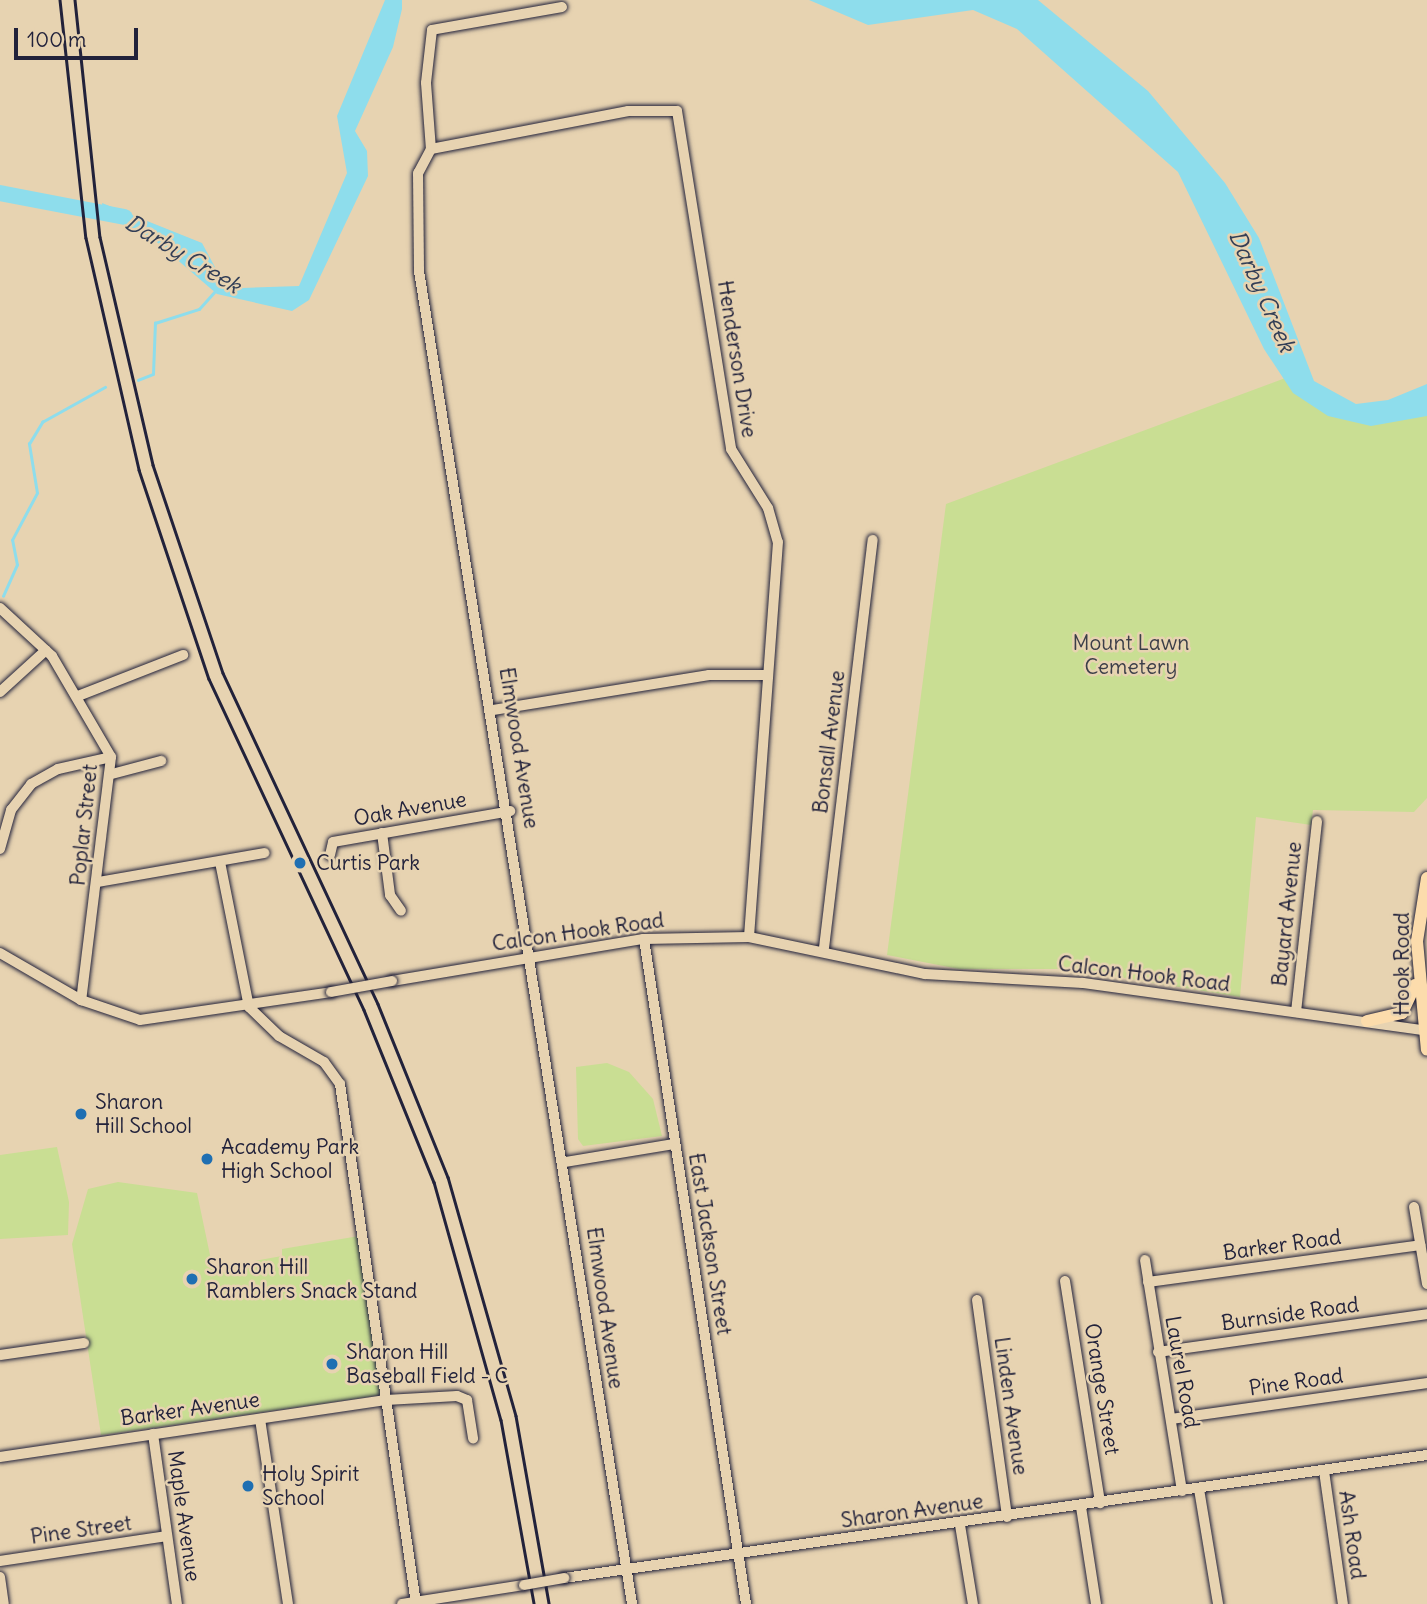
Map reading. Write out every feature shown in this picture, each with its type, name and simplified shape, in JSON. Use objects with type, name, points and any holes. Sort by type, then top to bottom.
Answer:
[{"type":"main road","name":"Hook Road","points":[[1427,877],[1418,964],[1427,1050]]},
{"type":"main road","points":[[1367,1021],[1394,1017],[1408,1007],[1418,964]]},
{"type":"street","name":"Elmwood Avenue","points":[[562,7],[432,30],[426,83],[431,149],[418,173],[419,271],[494,709],[632,1604]]},
{"type":"street","name":"Henderson Drive","points":[[431,149],[628,111],[677,111],[732,449],[768,508],[778,542],[750,937]]},
{"type":"street","name":"Bonsall Avenue","points":[[824,948],[873,540]]},
{"type":"street","name":"Poplar Street","points":[[0,608],[46,650],[78,696],[111,757],[112,774],[81,1000]]},
{"type":"street","points":[[0,692],[46,650]]},
{"type":"street","points":[[78,696],[183,655]]},
{"type":"street","points":[[494,709],[721,674],[767,675]]},
{"type":"street","points":[[0,849],[11,810],[31,785],[58,769],[111,757]]},
{"type":"street","points":[[112,774],[161,761]]},
{"type":"street","name":"Oak Avenue","points":[[330,855],[333,842],[510,811]]},
{"type":"street","name":"Bayard Avenue","points":[[1296,1012],[1317,821]]},
{"type":"street","points":[[382,833],[390,895],[401,911]]},
{"type":"street","points":[[98,882],[264,853]]},
{"type":"street","points":[[220,862],[249,1007],[270,1030],[324,1062],[340,1084],[367,1239],[386,1400],[416,1603]]},
{"type":"street","name":"Calcon Hook Road","points":[[0,953],[81,1000],[140,1020],[249,1007],[644,939],[750,937],[824,948],[925,974],[1083,983],[1424,1030]]},
{"type":"street","name":"East Jackson Street","points":[[644,939],[746,1604]]},
{"type":"street","points":[[565,1162],[674,1144]]},
{"type":"street","points":[[1414,1207],[1427,1284]]},
{"type":"street","name":"Barker Road","points":[[1148,1282],[1421,1245]]},
{"type":"street","name":"Laurel Road","points":[[1144,1260],[1182,1491]]},
{"type":"street","name":"Orange Street","points":[[1065,1281],[1100,1503]]},
{"type":"street","name":"Linden Avenue","points":[[977,1300],[1007,1517]]},
{"type":"street","name":"Burnside Road","points":[[1158,1352],[1427,1314]]},
{"type":"street","points":[[0,1355],[84,1343]]},
{"type":"street","name":"Pine Road","points":[[1171,1419],[1427,1384]]},
{"type":"street","name":"Barker Avenue","points":[[0,1457],[386,1400],[463,1397],[473,1439]]},
{"type":"street","points":[[260,1419],[288,1604]]},
{"type":"street","name":"Maple Avenue","points":[[153,1434],[177,1604]]},
{"type":"street","name":"Sharon Avenue","points":[[402,1604],[627,1568],[960,1525],[1427,1455]]},
{"type":"street","name":"Ash Road","points":[[1324,1471],[1343,1604]]},
{"type":"street","points":[[1199,1489],[1218,1604]]},
{"type":"street","points":[[1081,1507],[1096,1604]]},
{"type":"street","points":[[960,1525],[973,1604]]},
{"type":"street","name":"Pine Street","points":[[0,1561],[167,1536]]},
{"type":"street","points":[[0,1577],[4,1604]]},
{"type":"green space","name":"Mount Lawn Cemetery","points":[[1296,374],[1365,414],[1427,404],[1427,798],[1414,812],[1313,810],[1311,825],[1256,817],[1240,997],[1070,969],[959,969],[887,955],[946,504]]},
{"type":"green space","points":[[607,1063],[629,1072],[653,1099],[662,1136],[583,1146],[578,1139],[576,1067]]},
{"type":"green space","points":[[57,1147],[69,1202],[68,1235],[0,1239],[0,1155]]},
{"type":"green space","points":[[118,1182],[197,1193],[214,1274],[255,1267],[254,1261],[282,1256],[282,1249],[359,1236],[382,1395],[101,1435],[72,1244],[88,1189]]},
{"type":"water","points":[[385,0],[402,0],[402,9],[393,47],[355,131],[367,151],[368,176],[309,300],[292,311],[217,294],[152,238],[104,215],[102,203],[202,243],[216,269],[243,288],[299,286],[347,173],[337,116]]},
{"type":"water","points":[[809,0],[1038,0],[1148,91],[1225,183],[1259,238],[1314,381],[1356,404],[1388,400],[1427,384],[1427,416],[1371,426],[1328,416],[1293,393],[1264,349],[1178,172],[1017,29],[973,10],[868,25]]},
{"type":"waterway","name":"Darby Creek","points":[[0,193],[125,217]]},
{"type":"waterway","points":[[138,380],[153,374],[155,323],[199,309],[215,291]]},
{"type":"waterway","points":[[3,596],[17,565],[12,540],[37,493],[29,444],[42,422],[105,387]]},
{"type":"railway","points":[[60,0],[86,238],[139,470],[209,679],[364,1010],[434,1182],[501,1420],[534,1604]]},
{"type":"railway","points":[[75,0],[100,237],[153,465],[223,673],[378,1004],[448,1177],[516,1416],[549,1604]]},
{"type":"place","name":"Curtis Park","points":[[300,863]]},
{"type":"place","name":"Sharon Hill School","points":[[81,1114]]},
{"type":"place","name":"Academy Park High School","points":[[207,1159]]},
{"type":"place","name":"Sharon Hill Ramblers Snack Stand","points":[[192,1279]]},
{"type":"place","name":"Sharon Hill Baseball Field - C","points":[[332,1364]]},
{"type":"place","name":"Holy Spirit School","points":[[248,1486]]}]
